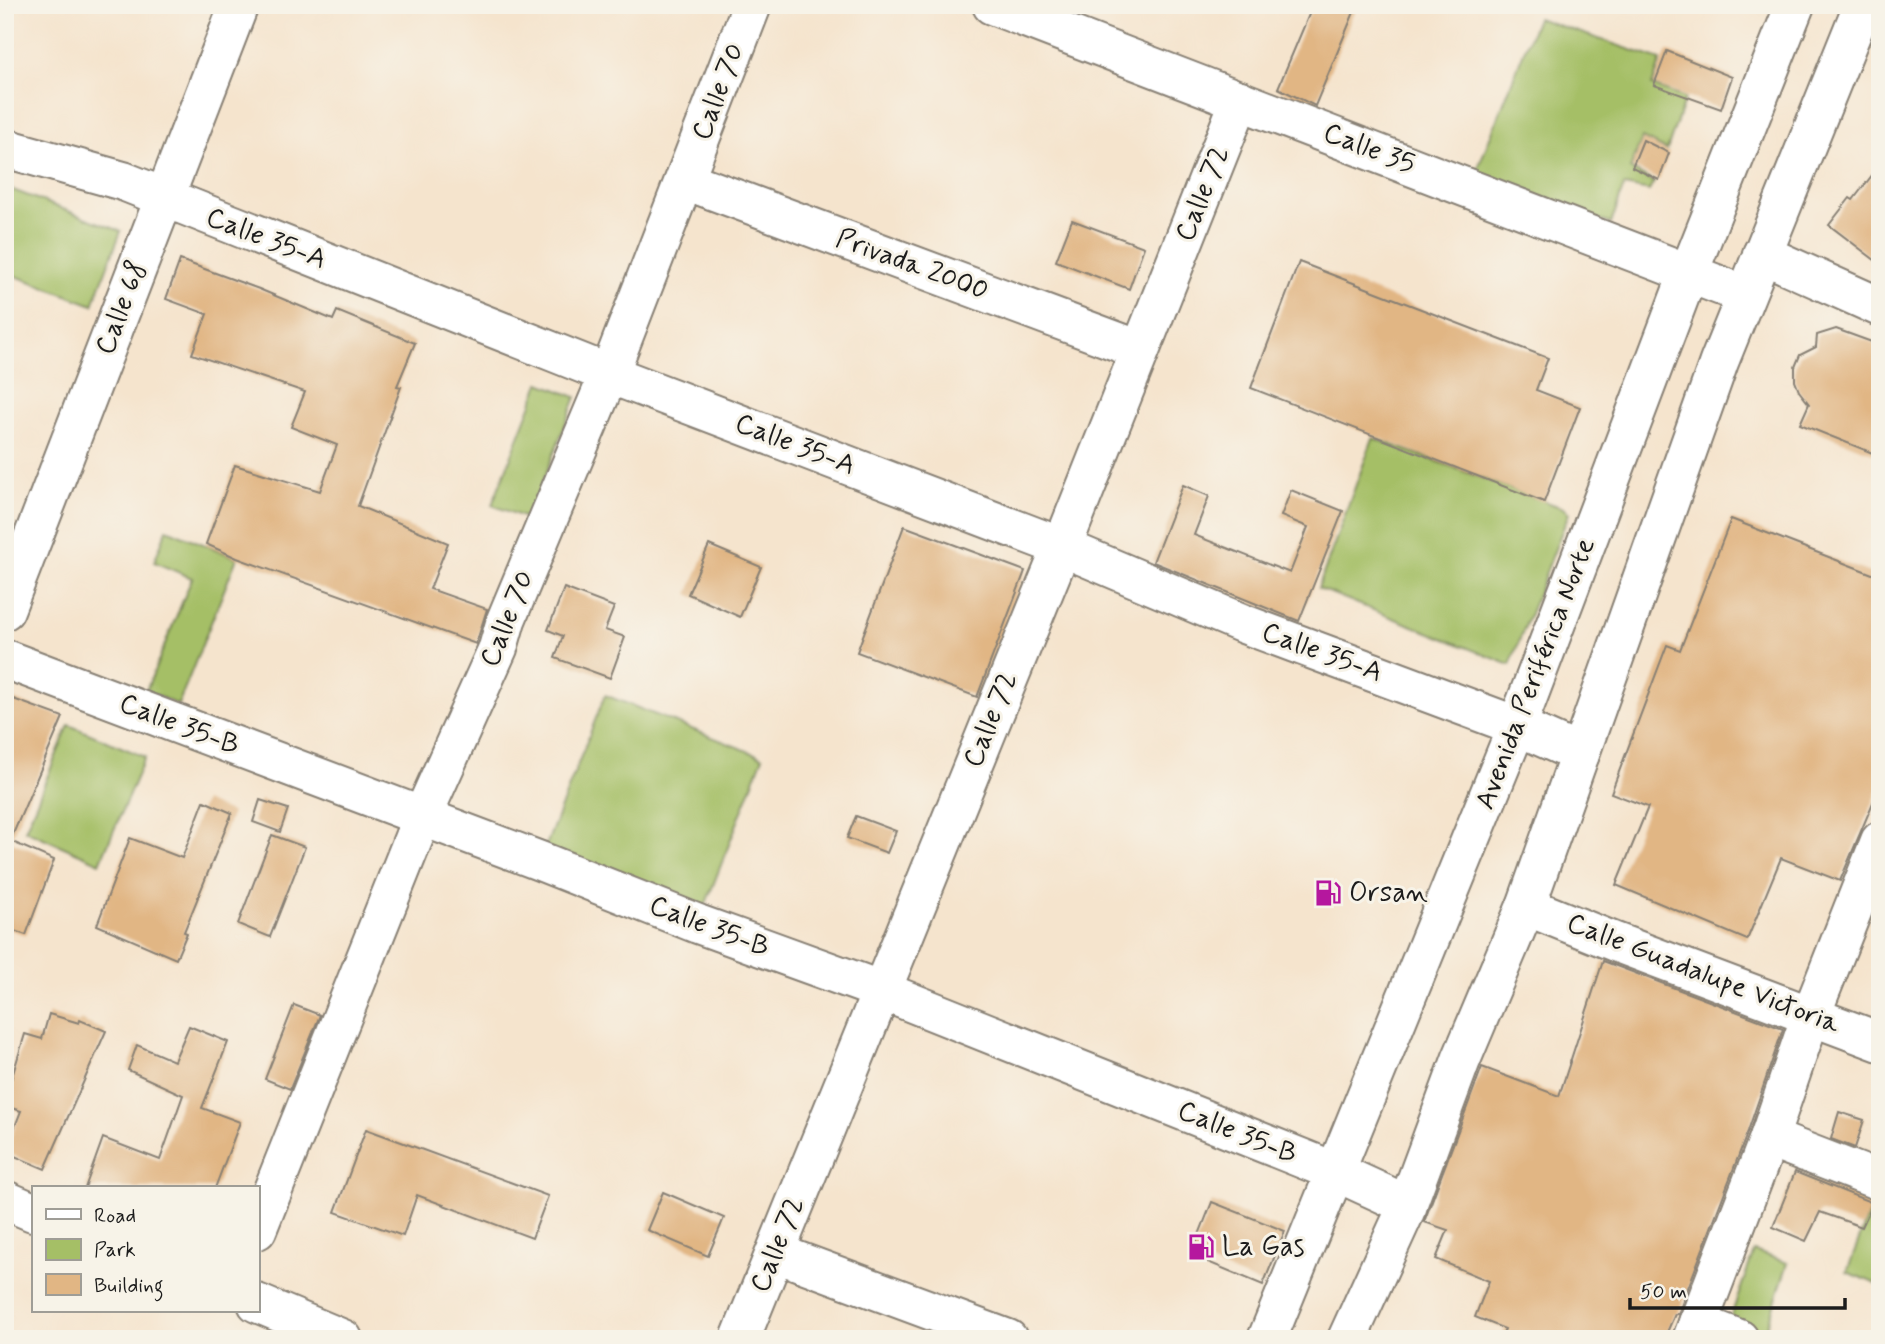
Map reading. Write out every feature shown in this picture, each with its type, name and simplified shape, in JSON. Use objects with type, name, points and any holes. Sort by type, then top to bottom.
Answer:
[{"type":"street","name":"Calle 68","points":[[5,610],[239,5]]},
{"type":"street","name":"Calle 70","points":[[259,1225],[422,817],[498,648],[506,620],[609,374],[752,5]]},
{"type":"street","name":"Calle 35","points":[[992,5],[1745,295]]},
{"type":"street","name":"Avenida Periférica Norte","points":[[1267,1339],[1517,726],[1689,272],[1795,5]]},
{"type":"street","points":[[1347,1339],[1408,1205],[1461,1060],[1525,906],[1714,375],[1863,5]]},
{"type":"street","name":"Calle 72","points":[[740,1339],[1062,547],[1240,100]]},
{"type":"street","name":"Calle 35-A","points":[[5,148],[123,181],[609,374],[1062,547],[1244,624],[1517,726],[1580,754]]},
{"type":"street","name":"Privada 2000","points":[[685,180],[1140,350]]},
{"type":"street","points":[[1762,254],[1880,307]]},
{"type":"street","name":"Calle 35-B","points":[[5,659],[698,924],[880,990],[1336,1172],[1408,1205]]},
{"type":"street","points":[[1740,1339],[1695,1331],[1769,1138],[1811,1015],[1880,841]]},
{"type":"street","name":"Calle Guadalupe Victoria","points":[[1525,906],[1615,943],[1880,1041]]},
{"type":"street","points":[[1769,1138],[1880,1181]]},
{"type":"street","points":[[5,1200],[32,1212]]},
{"type":"street","points":[[776,1253],[1008,1339]]},
{"type":"street","points":[[259,1304],[343,1339]]},
{"type":"green space","points":[[1537,18],[1661,60],[1652,86],[1685,98],[1667,150],[1642,138],[1630,169],[1654,182],[1649,191],[1624,186],[1611,224],[1476,173]]},
{"type":"green space","points":[[5,187],[121,231],[93,305],[5,272]]},
{"type":"green space","points":[[540,383],[576,397],[528,519],[492,505]]},
{"type":"green space","points":[[1373,438],[1563,508],[1569,513],[1510,665],[1318,588]]},
{"type":"green space","points":[[167,529],[237,558],[178,705],[146,691],[192,578],[154,562]]},
{"type":"green space","points":[[605,695],[763,757],[698,924],[540,861]]},
{"type":"green space","points":[[69,725],[145,757],[100,863],[25,830]]},
{"type":"green space","points":[[1873,1203],[1880,1206],[1879,1285],[1847,1272]]},
{"type":"green space","points":[[1754,1251],[1788,1263],[1764,1335],[1729,1322]]},
{"type":"building","points":[[1313,5],[1357,5],[1315,106],[1278,88]]},
{"type":"building","points":[[1667,51],[1732,77],[1721,109],[1654,85]]},
{"type":"building","points":[[1643,140],[1669,153],[1659,180],[1632,167]]},
{"type":"building","points":[[1880,165],[1880,264],[1829,225]]},
{"type":"building","points":[[1072,220],[1144,247],[1129,289],[1056,261]]},
{"type":"building","points":[[180,260],[333,320],[337,311],[415,343],[397,386],[401,387],[358,506],[448,543],[430,589],[487,609],[476,644],[237,558],[206,544],[235,465],[320,491],[337,445],[291,427],[305,392],[192,354],[207,314],[166,299]]},
{"type":"building","points":[[1299,262],[1548,358],[1536,390],[1580,407],[1544,502],[1251,388]]},
{"type":"building","points":[[1836,329],[1880,345],[1880,456],[1800,424],[1809,404],[1795,381],[1795,367],[1800,355],[1816,347],[1817,335]]},
{"type":"building","points":[[1183,485],[1209,496],[1194,535],[1290,573],[1308,527],[1281,516],[1291,490],[1343,511],[1299,621],[1153,562]]},
{"type":"building","points":[[1731,519],[1880,577],[1880,786],[1840,881],[1781,858],[1747,940],[1616,885],[1648,807],[1611,793],[1667,645],[1680,650]]},
{"type":"building","points":[[904,526],[1025,571],[977,697],[857,652]]},
{"type":"building","points":[[709,545],[761,567],[740,617],[688,594]]},
{"type":"building","points":[[564,588],[614,607],[605,630],[625,637],[610,678],[555,658],[563,636],[548,630]]},
{"type":"building","points":[[5,696],[63,717],[10,841],[54,860],[26,935],[5,928]]},
{"type":"building","points":[[260,800],[288,809],[280,832],[253,822]]},
{"type":"building","points":[[204,801],[232,813],[184,932],[187,933],[176,959],[97,925],[130,838],[182,858]]},
{"type":"building","points":[[856,816],[896,831],[887,853],[847,838]]},
{"type":"building","points":[[272,835],[305,847],[270,937],[238,924]]},
{"type":"building","points":[[1603,961],[1783,1029],[1748,1131],[1678,1314],[1675,1314],[1664,1339],[1501,1339],[1505,1329],[1475,1317],[1489,1281],[1436,1259],[1448,1230],[1424,1222],[1482,1067],[1559,1096]]},
{"type":"building","points":[[294,1005],[320,1015],[290,1089],[265,1079]]},
{"type":"building","points":[[49,1014],[79,1023],[80,1020],[106,1031],[45,1169],[5,1152],[21,1111],[5,1106],[5,1100],[25,1034],[42,1039]]},
{"type":"building","points":[[189,1026],[228,1042],[202,1108],[240,1122],[216,1186],[86,1186],[103,1138],[160,1160],[183,1095],[128,1070],[137,1045],[174,1061]]},
{"type":"building","points":[[1839,1112],[1864,1120],[1855,1148],[1831,1139]]},
{"type":"building","points":[[366,1129],[548,1196],[532,1238],[417,1195],[403,1236],[335,1212]]},
{"type":"building","points":[[1795,1172],[1873,1203],[1862,1227],[1820,1212],[1806,1241],[1773,1227]]},
{"type":"building","points":[[663,1192],[724,1218],[708,1256],[647,1230]]},
{"type":"building","points":[[1212,1202],[1285,1231],[1263,1285],[1191,1255]]},
{"type":"place","name":"Orsan","points":[[1328,893]]},
{"type":"place","name":"La Gas","points":[[1201,1247]]}]
